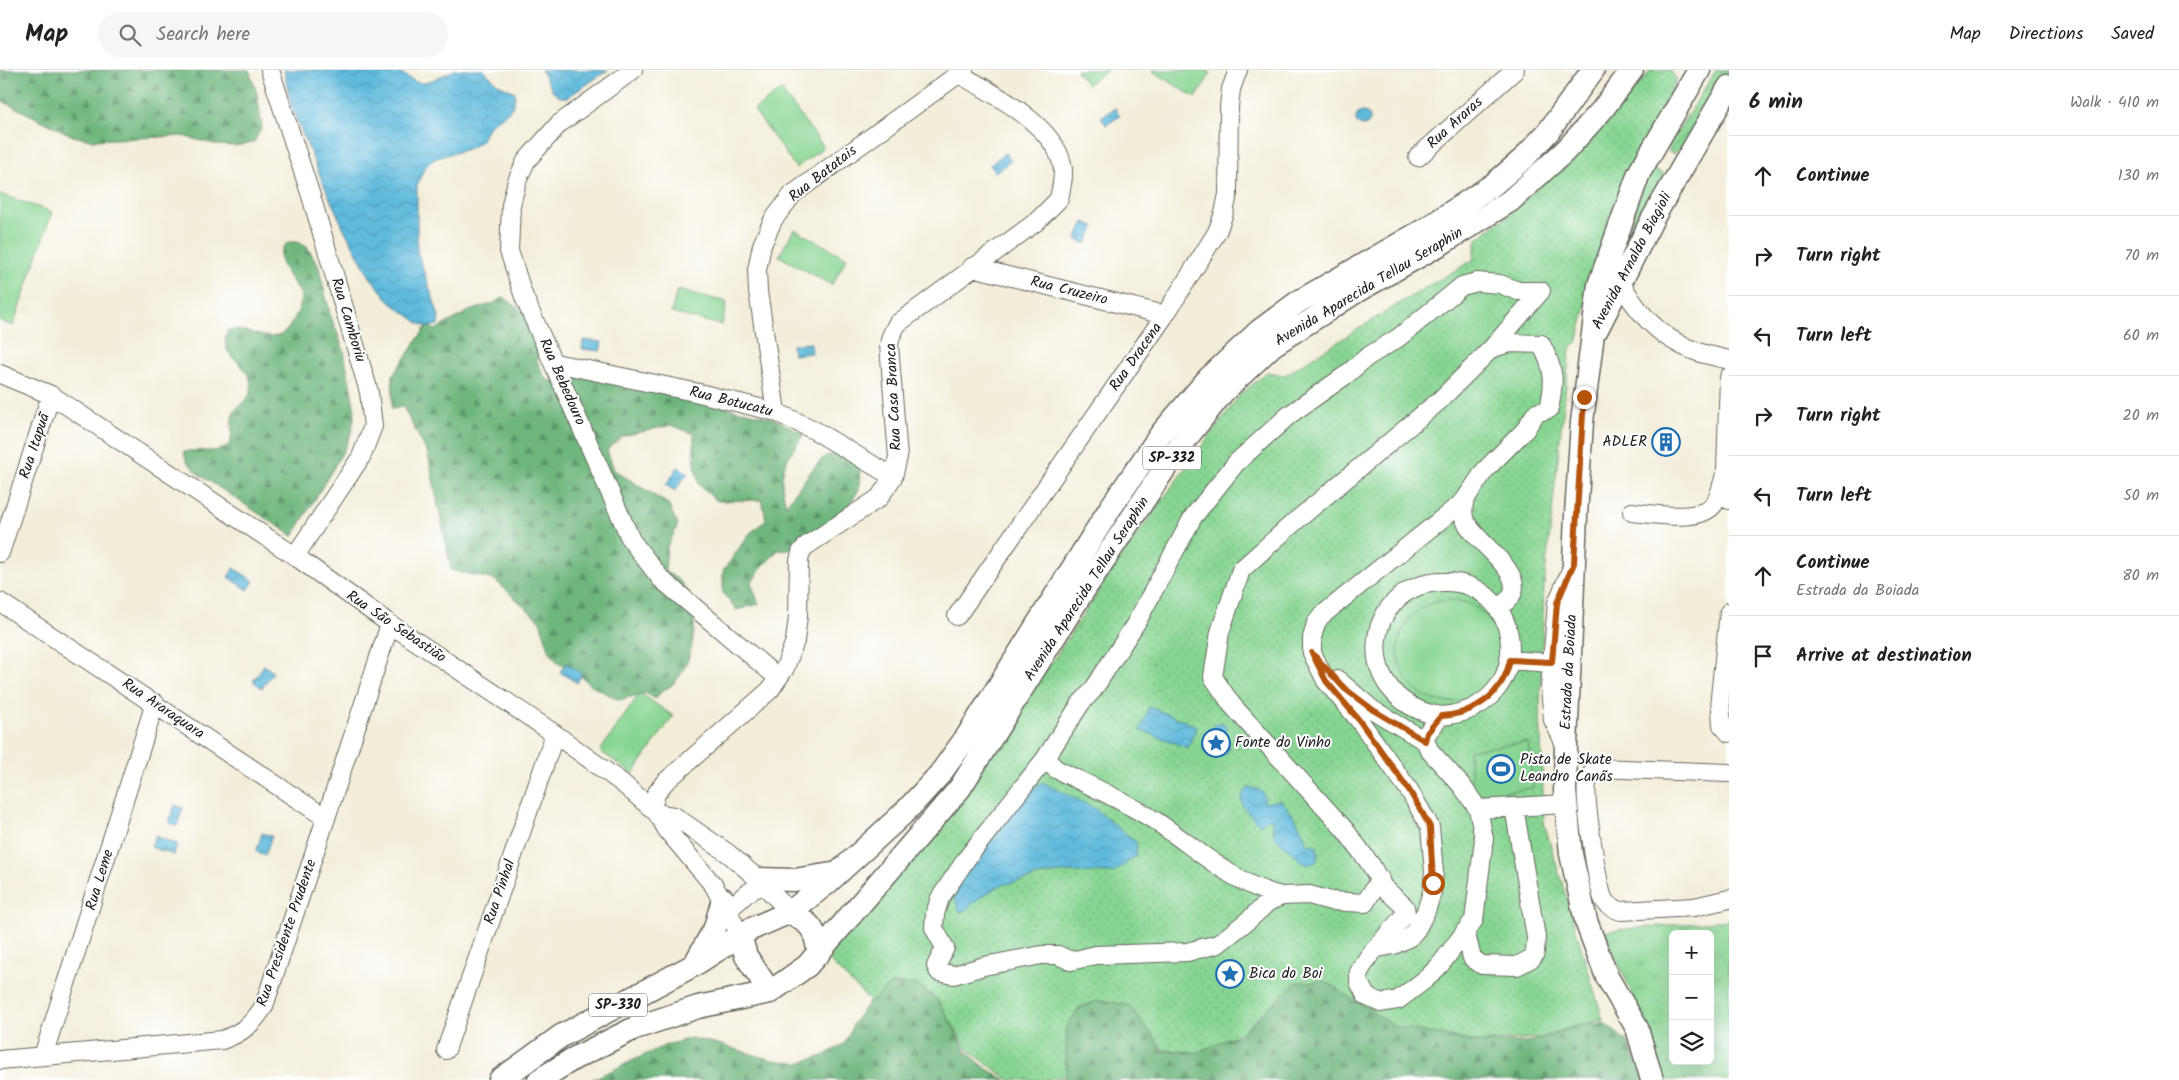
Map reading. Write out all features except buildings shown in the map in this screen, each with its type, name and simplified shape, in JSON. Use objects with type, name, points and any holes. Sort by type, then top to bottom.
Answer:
[{"type":"main road","name":"Avenida Aparecida Tellau Seraphin","points":[[500,1080],[561,1036],[694,965],[740,935],[776,916],[790,912],[838,873],[906,811],[940,774],[968,735],[1116,499],[1161,434],[1209,378],[1259,331],[1298,302],[1429,227],[1494,184],[1523,159],[1548,132],[1593,70]]},
{"type":"main road","name":"Avenida Aparecida Tellau Seraphin","points":[[539,1080],[634,1028],[698,1007],[770,992],[806,966],[960,788],[1080,596],[1177,450],[1223,392],[1273,345],[1357,291],[1444,242],[1510,201],[1565,152],[1602,110],[1632,70]]},
{"type":"main road","name":"Avenida Arnaldo Biagioli","points":[[1592,339],[1599,285],[1638,174],[1683,80],[1699,70]]},
{"type":"main road","name":"Avenida Arnaldo Biagioli","points":[[1592,339],[1622,284],[1653,218],[1729,86]]},
{"type":"main road","points":[[1647,158],[1671,168],[1678,176]]},
{"type":"main road","name":"Estrada da Boiada","points":[[1592,339],[1582,422],[1574,563],[1566,746],[1566,804],[1571,854],[1586,921],[1607,977],[1637,1028],[1652,1080]]},
{"type":"main road","points":[[760,882],[794,880],[838,873]]},
{"type":"main road","points":[[694,965],[706,947],[726,905]]},
{"type":"main road","points":[[790,912],[808,923],[815,933],[819,953]]},
{"type":"main road","points":[[740,935],[746,956],[770,992]]},
{"type":"street","name":"Rua Camboriu","points":[[270,70],[311,196],[369,392],[372,426],[361,457],[295,556]]},
{"type":"street","name":"Rua Bebedouro","points":[[633,70],[559,124],[526,160],[517,181],[511,205],[509,251],[524,297],[631,540],[661,579],[778,678]]},
{"type":"street","name":"Rua Dracena","points":[[957,616],[1165,315],[1217,232],[1228,194],[1231,90],[1238,70]]},
{"type":"street","name":"Rua Araras","points":[[1418,157],[1515,70]]},
{"type":"street","name":"Rua Casa Branca","points":[[655,810],[656,794],[664,783],[755,705],[770,690],[785,668],[795,641],[798,616],[798,561],[801,552],[806,546],[879,498],[893,477],[898,457],[889,346],[890,336],[897,324],[1048,212],[1059,199],[1062,164],[1054,144],[1042,131],[962,72]]},
{"type":"street","name":"Rua Batatais","points":[[776,412],[758,291],[757,270],[762,245],[773,220],[793,194],[962,72]]},
{"type":"street","points":[[1608,256],[1622,284],[1644,318],[1667,336],[1694,351],[1729,360]]},
{"type":"street","name":"Rua Cruzeiro","points":[[972,267],[1165,315]]},
{"type":"street","points":[[1282,896],[1268,902],[1218,944],[1187,952],[1096,955],[1071,961],[1058,955],[1042,956],[989,965],[954,975],[939,972],[936,966],[944,948],[934,928],[935,914],[940,898],[967,858],[1045,759],[1081,702],[1093,690],[1136,623],[1193,517],[1236,463],[1289,415],[1331,386],[1367,357],[1398,338],[1462,286],[1476,282],[1500,284],[1518,291],[1541,291],[1492,348],[1439,401],[1298,519],[1241,570],[1220,632],[1214,677],[1232,705],[1345,830],[1380,878],[1384,887],[1406,907],[1406,913],[1363,964],[1359,972],[1359,982],[1366,996],[1382,1003],[1390,1002],[1406,994],[1440,965],[1474,920],[1484,839],[1478,809],[1462,786],[1430,751],[1425,741],[1373,710],[1344,688],[1312,653]]},
{"type":"street","points":[[1378,948],[1394,945],[1410,937],[1426,911],[1432,892],[1434,872],[1430,827],[1409,790],[1359,720],[1326,681],[1312,653],[1316,623],[1321,616],[1464,501],[1485,470],[1524,430],[1536,413],[1549,409],[1552,366],[1541,344],[1510,342],[1492,348]]},
{"type":"street","name":"Rua Botucatu","points":[[554,364],[776,412],[814,430],[893,477]]},
{"type":"street","name":"Rua São Sebastião","points":[[0,374],[52,395],[295,556],[390,624],[555,734],[622,783],[655,810],[667,830],[708,878],[726,905],[740,935]]},
{"type":"street","points":[[1729,377],[1726,470],[1729,500]]},
{"type":"street","name":"Rua Itapuã","points":[[0,554],[52,395]]},
{"type":"street","points":[[1632,512],[1698,515],[1714,505],[1726,470]]},
{"type":"street","points":[[1464,501],[1464,519],[1480,541],[1508,571],[1513,583],[1514,591],[1510,598],[1498,609]]},
{"type":"street","points":[[1566,746],[1553,720],[1550,688],[1557,603],[1574,563]]},
{"type":"street","points":[[1446,582],[1461,584],[1475,589],[1498,609],[1510,636],[1510,660],[1503,680],[1494,693],[1483,703],[1456,715],[1441,716],[1420,711],[1402,701],[1384,680],[1377,660],[1376,639],[1386,613],[1406,593],[1418,586],[1446,582]]},
{"type":"street","name":"Rua Araraquara","points":[[0,602],[326,818]]},
{"type":"street","points":[[1729,612],[1720,697],[1722,725],[1729,733]]},
{"type":"street","name":"Rua Presidente Prudente","points":[[0,1060],[222,1040],[240,1034],[254,1022],[264,1006],[390,624]]},
{"type":"street","points":[[1510,660],[1552,662]]},
{"type":"street","name":"Rua Leme","points":[[43,1056],[155,703]]},
{"type":"street","points":[[1425,741],[1427,733],[1441,716]]},
{"type":"street","name":"Rua Pinhal","points":[[446,1050],[555,734]]},
{"type":"street","points":[[1045,759],[1056,768],[1153,820],[1220,867],[1254,888],[1282,896],[1309,895],[1331,902],[1365,903],[1380,878]]},
{"type":"street","points":[[1729,773],[1597,768],[1590,775],[1586,786],[1593,852],[1603,900],[1612,908],[1621,911],[1694,907],[1729,898]]},
{"type":"street","points":[[1478,809],[1566,804]]},
{"type":"street","points":[[1465,931],[1472,958],[1482,965],[1517,966],[1532,958],[1535,953],[1536,937],[1514,807]]},
{"type":"street","points":[[655,810],[674,816],[729,854],[790,912]]},
{"type":"street","points":[[726,905],[746,894],[760,882]]},
{"type":"green space","points":[[0,70],[249,70],[257,94],[262,127],[254,142],[236,146],[218,145],[182,136],[92,140],[73,136],[0,100]]},
{"type":"green space","points":[[1076,70],[1107,70],[1087,85]]},
{"type":"green space","points":[[1151,70],[1207,70],[1211,73],[1196,98]]},
{"type":"green space","points":[[1651,70],[1670,70],[1677,80],[1626,174],[1600,249],[1577,343],[1570,349],[1544,585],[1540,708],[1544,823],[1603,1020],[1575,1026],[1540,1038],[1477,1042],[1394,1026],[1325,981],[1297,982],[1242,1032],[1199,1052],[1164,1050],[1129,1005],[1101,1000],[1080,1007],[1066,1026],[1066,1076],[1044,1080],[1009,1080],[967,1049],[938,1000],[917,984],[890,984],[871,1002],[823,955],[1052,662],[1120,559],[1240,395],[1267,372],[1285,375],[1398,304],[1473,260],[1477,239],[1511,213],[1610,120]]},
{"type":"green space","points":[[1716,70],[1729,70],[1729,73],[1683,151],[1680,149],[1672,154],[1668,151],[1668,146]]},
{"type":"green space","points":[[781,90],[824,147],[796,168],[754,110]]},
{"type":"green space","points":[[1653,169],[1666,175],[1620,257],[1646,176]]},
{"type":"green space","points":[[0,194],[52,212],[13,326],[0,321]]},
{"type":"green space","points":[[794,229],[847,258],[832,285],[779,256]]},
{"type":"green space","points":[[288,242],[298,242],[307,247],[318,264],[330,314],[344,351],[355,411],[352,431],[344,450],[293,536],[197,473],[186,460],[184,452],[213,451],[227,446],[231,439],[233,415],[250,393],[251,383],[248,375],[229,353],[226,346],[225,339],[228,330],[245,331],[270,337],[278,336],[285,332],[297,314],[301,295],[284,269],[280,256],[282,249]]},
{"type":"green space","points":[[677,290],[727,302],[722,325],[671,313]]},
{"type":"green space","points":[[504,297],[526,314],[538,348],[537,361],[545,378],[550,381],[591,377],[773,418],[804,434],[791,452],[784,467],[782,483],[786,505],[811,471],[825,456],[846,452],[860,469],[859,490],[835,525],[798,547],[777,551],[751,583],[759,604],[736,610],[723,593],[723,571],[749,534],[766,520],[762,500],[717,501],[699,485],[694,460],[694,434],[671,425],[623,436],[607,450],[614,470],[668,504],[678,525],[667,547],[665,571],[682,583],[687,594],[694,623],[693,641],[687,662],[677,680],[662,690],[656,699],[645,693],[619,700],[590,685],[577,672],[558,663],[550,652],[540,621],[495,580],[451,570],[428,454],[403,407],[392,409],[393,375],[433,317],[431,328],[435,330],[469,311],[494,303]]},
{"type":"green space","points":[[1449,600],[1468,604],[1485,615],[1496,632],[1500,651],[1496,670],[1485,687],[1468,698],[1449,702],[1430,698],[1413,687],[1402,670],[1398,651],[1402,632],[1413,615],[1430,604]]},
{"type":"green space","points":[[640,693],[673,716],[633,774],[600,751]]},
{"type":"green space","name":"Pista de Skate Leandro Canãs","points":[[1528,742],[1533,788],[1473,795],[1469,750]]},
{"type":"green space","points":[[1729,920],[1729,1080],[1663,1080],[1653,1040],[1604,931]]},
{"type":"green space","points":[[1322,979],[1393,1025],[1473,1042],[1527,1042],[1553,1035],[1577,1025],[1604,1023],[1627,1041],[1646,1080],[1055,1080],[1066,1078],[1065,1027],[1080,1008],[1102,997],[1130,1005],[1163,1051],[1189,1052],[1240,1035],[1259,1018],[1276,998],[1296,982]]},
{"type":"green space","points":[[916,984],[939,1001],[966,1051],[987,1069],[1006,1080],[591,1080],[666,1045],[691,1038],[772,1060],[798,1063],[823,1056],[845,1043],[855,1020],[870,1001],[890,985]]},
{"type":"water","points":[[284,70],[396,70],[416,82],[425,83],[455,70],[483,70],[498,84],[515,92],[515,99],[511,109],[489,126],[481,141],[470,148],[430,162],[417,186],[417,251],[439,316],[438,325],[429,327],[420,324],[391,303],[370,277],[344,229],[291,106]]},
{"type":"water","points":[[541,70],[608,70],[568,97],[560,97],[553,92]]},
{"type":"water","points":[[1115,108],[1120,116],[1106,125],[1101,117]]},
{"type":"water","points":[[1360,112],[1366,112],[1370,119],[1366,126],[1360,126],[1356,122],[1356,116]]},
{"type":"water","points":[[1005,153],[1011,161],[995,172],[990,165]]},
{"type":"water","points":[[1084,222],[1095,226],[1086,244],[1076,239]]},
{"type":"water","points":[[583,340],[602,342],[600,351],[582,349]]},
{"type":"water","points":[[811,343],[812,353],[793,355],[792,345]]},
{"type":"water","points":[[678,467],[688,473],[675,491],[666,485]]},
{"type":"water","points":[[234,568],[254,581],[248,590],[228,577]]},
{"type":"water","points":[[566,663],[582,674],[577,683],[560,672]]},
{"type":"water","points":[[264,665],[273,672],[262,688],[253,681]]},
{"type":"water","points":[[1149,707],[1197,726],[1188,748],[1140,730]]},
{"type":"water","name":"Fonte do Vinho","points":[[1221,722],[1227,726],[1226,734],[1230,745],[1227,753],[1215,758],[1204,751],[1203,742],[1205,736],[1213,731],[1214,725]]},
{"type":"water","points":[[1042,782],[1094,808],[1137,843],[1136,856],[1114,873],[1068,872],[1036,876],[1031,879],[1001,885],[960,912],[954,897],[960,882],[1021,802]]},
{"type":"water","points":[[1249,788],[1261,791],[1264,796],[1264,803],[1280,800],[1284,804],[1300,827],[1307,845],[1315,845],[1318,856],[1315,863],[1306,865],[1274,836],[1272,819],[1267,819],[1260,825],[1244,808],[1241,799]]},
{"type":"water","points":[[175,805],[183,808],[177,826],[169,823]]},
{"type":"water","points":[[262,833],[272,836],[265,855],[256,852]]},
{"type":"water","points":[[155,836],[177,844],[174,855],[151,847]]},
{"type":"place","name":"ADLER","points":[[1666,442]]},
{"type":"place","name":"Fonte do Vinho","points":[[1216,743]]},
{"type":"place","name":"Pista de Skate Leandro Canãs","points":[[1501,769]]},
{"type":"place","name":"Bica do Boi","points":[[1230,974]]},
{"type":"route","points":[[1433,883],[1434,872],[1430,827],[1409,790],[1379,751],[1359,720],[1326,681],[1312,653],[1344,688],[1373,710],[1425,741],[1427,733],[1441,716],[1456,715],[1470,710],[1483,703],[1494,693],[1503,680],[1510,660],[1552,662],[1557,603],[1574,563],[1584,397]]}]
